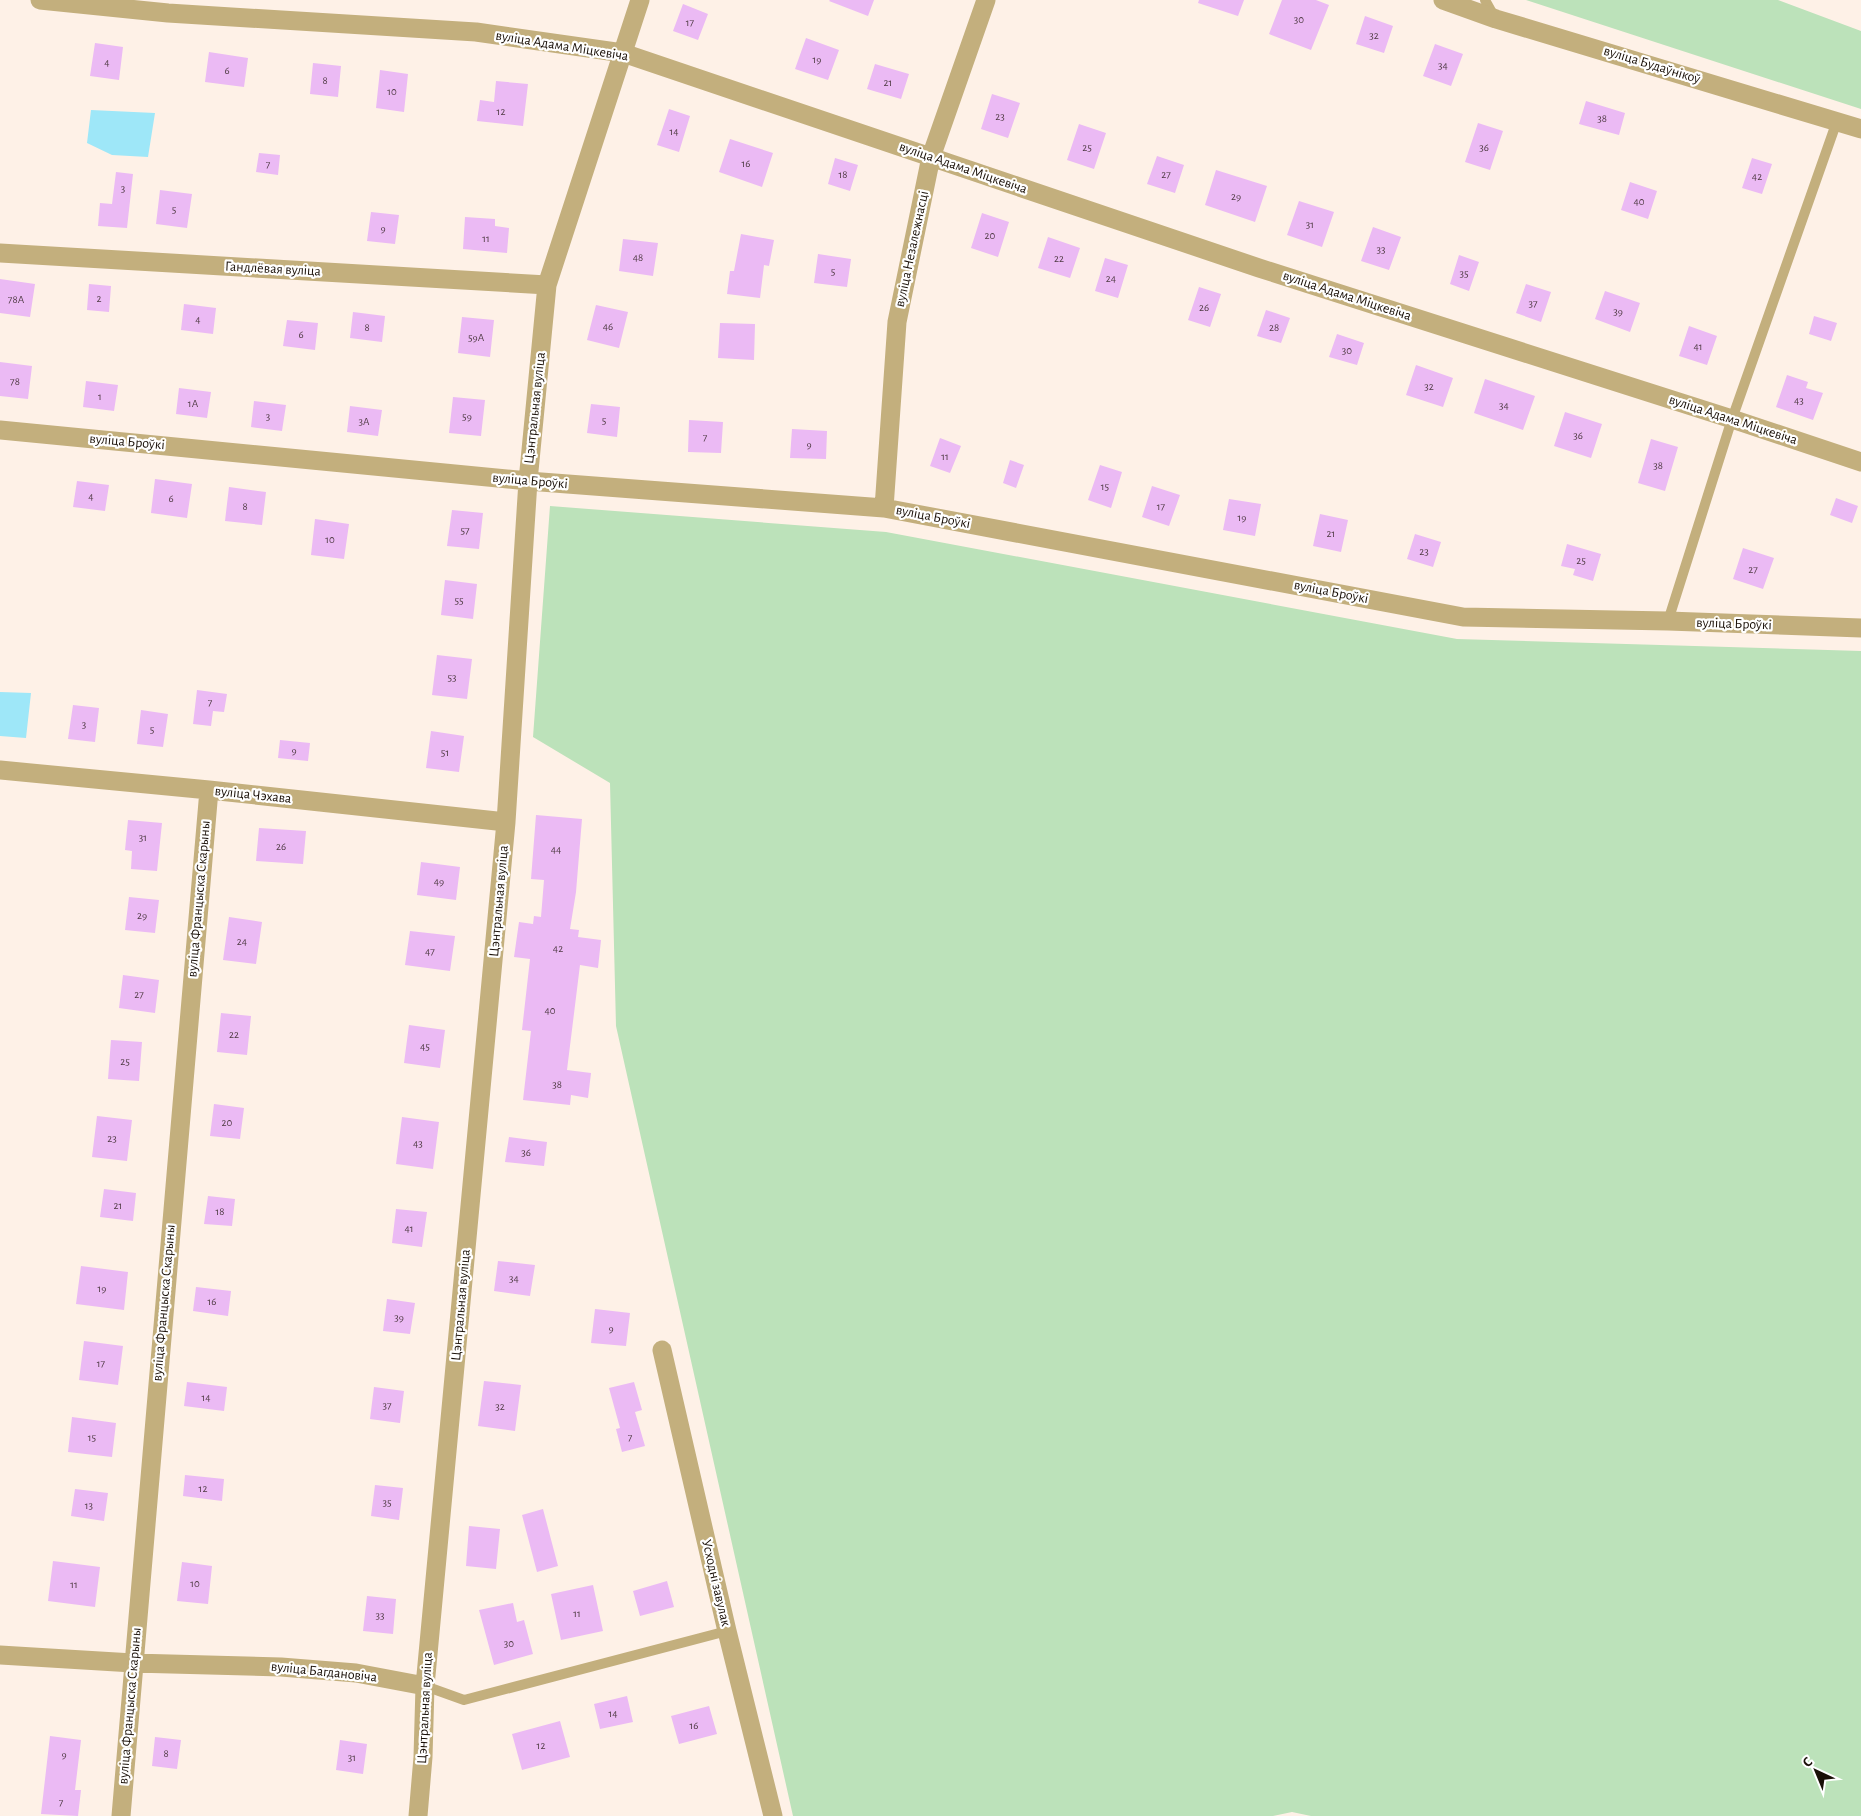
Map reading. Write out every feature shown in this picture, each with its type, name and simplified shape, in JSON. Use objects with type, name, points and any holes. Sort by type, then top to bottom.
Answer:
[{"type":"street","name":"вуліца Адама Міцкевіча","points":[[40,0],[168,13],[476,32],[623,53],[1259,268],[1861,462]]},
{"type":"street","name":"Цэнтральная вуліца","points":[[418,1816],[423,1757],[424,1686],[506,822],[528,481],[547,286],[640,0]]},
{"type":"street","name":"вуліца Незалежнасці","points":[[884,508],[897,322],[931,157],[986,0]]},
{"type":"street","name":"вуліца Будаўнікоў","points":[[1443,0],[1496,19],[1861,129]]},
{"type":"street","name":"Гандлёвая вуліца","points":[[0,253],[547,286]]},
{"type":"street","name":"вуліца Броўкі","points":[[0,430],[528,481],[884,508],[1463,617],[1861,628]]},
{"type":"street","name":"вуліца Чэхава","points":[[0,770],[506,822]]},
{"type":"street","name":"вуліца Францыска Скарыны","points":[[120,1816],[208,790]]},
{"type":"street","name":"Усходні завулак","points":[[662,1350],[727,1631],[773,1816]]},
{"type":"street","name":"вуліца Багдановіча","points":[[0,1655],[133,1663],[281,1667],[356,1673],[424,1686]]},
{"type":"lane","points":[[1485,0],[1496,19]]},
{"type":"lane","points":[[1668,622],[1732,419],[1837,121]]},
{"type":"lane","name":"вуліца Багдановіча","points":[[424,1686],[464,1700],[727,1631]]},
{"type":"green space","points":[[1526,0],[1778,0],[1861,31],[1861,109]]},
{"type":"green space","points":[[550,506],[886,532],[1457,639],[1861,651],[1861,1816],[1311,1816],[1292,1812],[1273,1816],[793,1816],[616,1026],[610,783],[533,737]]},
{"type":"water","points":[[91,110],[155,113],[148,157],[112,155],[87,143]]},
{"type":"water","points":[[0,692],[31,693],[26,738],[0,736]]},
{"type":"building","points":[[830,0],[874,0],[868,16]]},
{"type":"building","points":[[1199,0],[1244,0],[1238,16],[1198,3]]},
{"type":"building","points":[[1282,0],[1316,0],[1329,5],[1311,50],[1269,34]]},
{"type":"building","points":[[683,4],[708,14],[698,40],[673,31]]},
{"type":"building","points":[[1365,16],[1393,26],[1384,53],[1356,44]]},
{"type":"building","points":[[806,38],[839,50],[828,80],[795,69]]},
{"type":"building","points":[[95,43],[123,47],[119,80],[90,76]]},
{"type":"building","points":[[1435,44],[1463,54],[1451,86],[1423,76]]},
{"type":"building","points":[[209,52],[248,58],[244,87],[205,82]]},
{"type":"building","points":[[313,63],[341,66],[338,97],[310,94]]},
{"type":"building","points":[[875,64],[909,74],[901,99],[867,89]]},
{"type":"building","points":[[380,70],[408,74],[404,112],[376,108]]},
{"type":"building","points":[[496,81],[528,84],[523,126],[477,121],[480,100],[494,102]]},
{"type":"building","points":[[992,94],[1020,103],[1008,138],[981,129]]},
{"type":"building","points":[[1586,101],[1625,113],[1619,135],[1579,124]]},
{"type":"building","points":[[669,109],[690,116],[679,152],[657,145]]},
{"type":"building","points":[[1478,123],[1503,131],[1490,170],[1465,162]]},
{"type":"building","points":[[1079,124],[1106,133],[1094,169],[1067,160]]},
{"type":"building","points":[[730,139],[773,153],[762,187],[719,172]]},
{"type":"building","points":[[259,153],[280,155],[278,175],[256,172]]},
{"type":"building","points":[[1157,156],[1184,165],[1175,193],[1147,184]]},
{"type":"building","points":[[835,158],[858,165],[850,191],[828,184]]},
{"type":"building","points":[[1752,158],[1772,164],[1762,194],[1742,188]]},
{"type":"building","points":[[1216,170],[1267,186],[1255,222],[1205,205]]},
{"type":"building","points":[[116,172],[133,174],[127,228],[98,226],[100,203],[112,204]]},
{"type":"building","points":[[1630,182],[1657,191],[1648,219],[1621,210]]},
{"type":"building","points":[[160,190],[192,194],[187,228],[156,224]]},
{"type":"building","points":[[1299,201],[1334,212],[1322,247],[1287,235]]},
{"type":"building","points":[[371,212],[399,215],[395,244],[367,241]]},
{"type":"building","points":[[982,213],[1009,222],[998,257],[971,248]]},
{"type":"building","points":[[465,217],[495,219],[495,226],[509,228],[507,253],[463,249]]},
{"type":"building","points":[[1373,227],[1401,237],[1389,270],[1361,261]]},
{"type":"building","points":[[741,234],[774,240],[769,266],[764,265],[760,298],[727,294],[730,271],[734,271]]},
{"type":"building","points":[[1048,237],[1080,248],[1070,278],[1038,268]]},
{"type":"building","points":[[623,239],[658,243],[653,276],[619,271]]},
{"type":"building","points":[[818,254],[851,259],[847,287],[814,283]]},
{"type":"building","points":[[1459,255],[1479,262],[1469,291],[1450,284]]},
{"type":"building","points":[[1105,258],[1128,265],[1118,298],[1095,291]]},
{"type":"building","points":[[0,279],[35,284],[30,317],[0,313]]},
{"type":"building","points":[[89,284],[111,286],[109,312],[87,310]]},
{"type":"building","points":[[1526,284],[1551,292],[1541,322],[1516,313]]},
{"type":"building","points":[[1199,287],[1221,294],[1210,327],[1188,320]]},
{"type":"building","points":[[1605,291],[1640,303],[1630,332],[1595,319]]},
{"type":"building","points":[[184,304],[216,308],[213,334],[181,330]]},
{"type":"building","points":[[596,305],[628,312],[619,348],[587,340]]},
{"type":"building","points":[[1266,310],[1290,318],[1281,343],[1257,336]]},
{"type":"building","points":[[353,312],[385,316],[382,342],[350,338]]},
{"type":"building","points":[[1814,316],[1837,323],[1831,341],[1809,334]]},
{"type":"building","points":[[462,317],[494,320],[490,357],[458,353]]},
{"type":"building","points":[[287,320],[318,323],[315,350],[283,346]]},
{"type":"building","points":[[720,323],[755,324],[754,360],[718,358]]},
{"type":"building","points":[[1689,326],[1717,336],[1707,365],[1679,356]]},
{"type":"building","points":[[1337,334],[1364,343],[1357,365],[1329,357]]},
{"type":"building","points":[[0,362],[32,366],[28,399],[0,396]]},
{"type":"building","points":[[1416,365],[1453,378],[1443,407],[1406,395]]},
{"type":"building","points":[[1787,375],[1808,382],[1806,388],[1823,393],[1813,420],[1776,407]]},
{"type":"building","points":[[1485,379],[1535,396],[1523,430],[1474,413]]},
{"type":"building","points":[[86,381],[118,385],[114,411],[83,407]]},
{"type":"building","points":[[179,388],[211,392],[207,418],[176,414]]},
{"type":"building","points":[[453,397],[485,400],[481,436],[449,433]]},
{"type":"building","points":[[254,401],[286,405],[282,431],[251,427]]},
{"type":"building","points":[[591,404],[620,407],[617,437],[587,433]]},
{"type":"building","points":[[350,406],[382,410],[378,436],[347,432]]},
{"type":"building","points":[[1565,412],[1602,424],[1591,458],[1554,446]]},
{"type":"building","points":[[689,420],[723,422],[721,453],[688,452]]},
{"type":"building","points":[[792,429],[827,431],[826,459],[790,458]]},
{"type":"building","points":[[940,438],[961,446],[950,473],[930,466]]},
{"type":"building","points":[[1651,439],[1678,447],[1665,491],[1638,483]]},
{"type":"building","points":[[1010,460],[1024,465],[1016,488],[1003,483]]},
{"type":"building","points":[[1100,465],[1122,472],[1111,508],[1088,500]]},
{"type":"building","points":[[155,479],[192,484],[187,518],[151,513]]},
{"type":"building","points":[[77,481],[109,485],[105,511],[73,507]]},
{"type":"building","points":[[1152,486],[1180,495],[1169,526],[1142,517]]},
{"type":"building","points":[[229,487],[266,492],[262,525],[225,521]]},
{"type":"building","points":[[1836,498],[1858,506],[1852,523],[1830,515]]},
{"type":"building","points":[[1229,499],[1261,504],[1255,536],[1223,530]]},
{"type":"building","points":[[452,510],[483,513],[479,549],[447,546]]},
{"type":"building","points":[[1320,514],[1348,520],[1341,552],[1313,546]]},
{"type":"building","points":[[315,519],[349,524],[344,559],[311,555]]},
{"type":"building","points":[[1415,534],[1441,542],[1433,567],[1407,559]]},
{"type":"building","points":[[1567,544],[1601,554],[1593,581],[1573,575],[1575,569],[1561,566]]},
{"type":"building","points":[[1743,548],[1774,558],[1763,589],[1733,579]]},
{"type":"building","points":[[445,580],[477,584],[473,619],[441,615]]},
{"type":"building","points":[[437,655],[472,659],[467,699],[432,695]]},
{"type":"building","points":[[197,690],[227,694],[224,712],[213,711],[211,726],[193,724]]},
{"type":"building","points":[[73,705],[99,708],[95,742],[68,739]]},
{"type":"building","points":[[141,710],[168,714],[163,747],[137,744]]},
{"type":"building","points":[[431,731],[464,736],[459,772],[426,768]]},
{"type":"building","points":[[280,740],[310,743],[308,761],[278,758]]},
{"type":"building","points":[[536,815],[582,819],[576,892],[570,929],[579,930],[578,937],[601,940],[598,968],[580,965],[567,1070],[591,1073],[588,1098],[571,1095],[570,1105],[523,1100],[531,1031],[522,1030],[530,959],[514,957],[519,922],[533,924],[534,916],[541,917],[544,880],[531,879]]},
{"type":"building","points":[[128,820],[162,823],[157,871],[131,869],[132,851],[125,850]]},
{"type":"building","points":[[259,828],[306,831],[303,864],[256,861]]},
{"type":"building","points":[[421,862],[460,867],[456,900],[417,895]]},
{"type":"building","points":[[129,897],[159,900],[155,933],[125,930]]},
{"type":"building","points":[[229,917],[262,922],[256,964],[223,960]]},
{"type":"building","points":[[410,931],[455,936],[450,971],[405,965]]},
{"type":"building","points":[[123,975],[159,980],[155,1013],[119,1008]]},
{"type":"building","points":[[221,1013],[251,1016],[247,1055],[217,1052]]},
{"type":"building","points":[[409,1025],[445,1030],[440,1068],[404,1063]]},
{"type":"building","points":[[111,1040],[142,1042],[139,1081],[108,1079]]},
{"type":"building","points":[[214,1104],[244,1108],[240,1139],[210,1136]]},
{"type":"building","points":[[97,1116],[132,1120],[127,1161],[92,1157]]},
{"type":"building","points":[[402,1117],[439,1122],[433,1169],[396,1164]]},
{"type":"building","points":[[509,1137],[547,1142],[544,1166],[505,1162]]},
{"type":"building","points":[[104,1189],[136,1193],[133,1221],[100,1217]]},
{"type":"building","points":[[208,1196],[235,1199],[232,1226],[204,1224]]},
{"type":"building","points":[[396,1209],[427,1212],[422,1247],[392,1243]]},
{"type":"building","points":[[498,1261],[535,1265],[530,1296],[494,1291]]},
{"type":"building","points":[[81,1266],[128,1272],[124,1310],[76,1304]]},
{"type":"building","points":[[196,1287],[231,1291],[228,1316],[193,1311]]},
{"type":"building","points":[[387,1299],[415,1303],[410,1334],[383,1331]]},
{"type":"building","points":[[595,1309],[630,1313],[626,1346],[591,1343]]},
{"type":"building","points":[[84,1341],[123,1346],[118,1385],[79,1380]]},
{"type":"building","points":[[484,1381],[521,1385],[515,1431],[478,1426]]},
{"type":"building","points":[[187,1382],[227,1387],[224,1411],[184,1406]]},
{"type":"building","points":[[634,1382],[642,1410],[635,1412],[645,1446],[622,1452],[616,1429],[620,1428],[609,1388]]},
{"type":"building","points":[[374,1387],[404,1391],[400,1423],[370,1419]]},
{"type":"building","points":[[72,1417],[116,1423],[112,1457],[68,1452]]},
{"type":"building","points":[[185,1475],[224,1479],[222,1501],[183,1496]]},
{"type":"building","points":[[375,1485],[403,1488],[399,1520],[371,1516]]},
{"type":"building","points":[[75,1489],[108,1493],[104,1521],[71,1516]]},
{"type":"building","points":[[543,1509],[558,1566],[537,1572],[522,1515]]},
{"type":"building","points":[[469,1526],[500,1529],[496,1569],[466,1566]]},
{"type":"building","points":[[53,1561],[100,1567],[95,1607],[48,1601]]},
{"type":"building","points":[[182,1562],[212,1566],[208,1604],[177,1601]]},
{"type":"building","points":[[667,1581],[674,1607],[640,1616],[633,1591]]},
{"type":"building","points":[[593,1585],[603,1631],[561,1640],[551,1594]]},
{"type":"building","points":[[367,1596],[396,1599],[393,1634],[363,1631]]},
{"type":"building","points":[[513,1603],[517,1622],[524,1620],[533,1654],[494,1665],[479,1610]]},
{"type":"building","points":[[627,1696],[633,1722],[600,1729],[594,1704]]},
{"type":"building","points":[[709,1706],[717,1734],[679,1744],[671,1716]]},
{"type":"building","points":[[560,1721],[570,1757],[522,1770],[512,1734]]},
{"type":"building","points":[[50,1736],[81,1740],[75,1790],[81,1790],[78,1816],[41,1814]]},
{"type":"building","points":[[155,1737],[181,1740],[177,1769],[152,1766]]},
{"type":"building","points":[[340,1740],[367,1744],[363,1774],[336,1770]]}]
